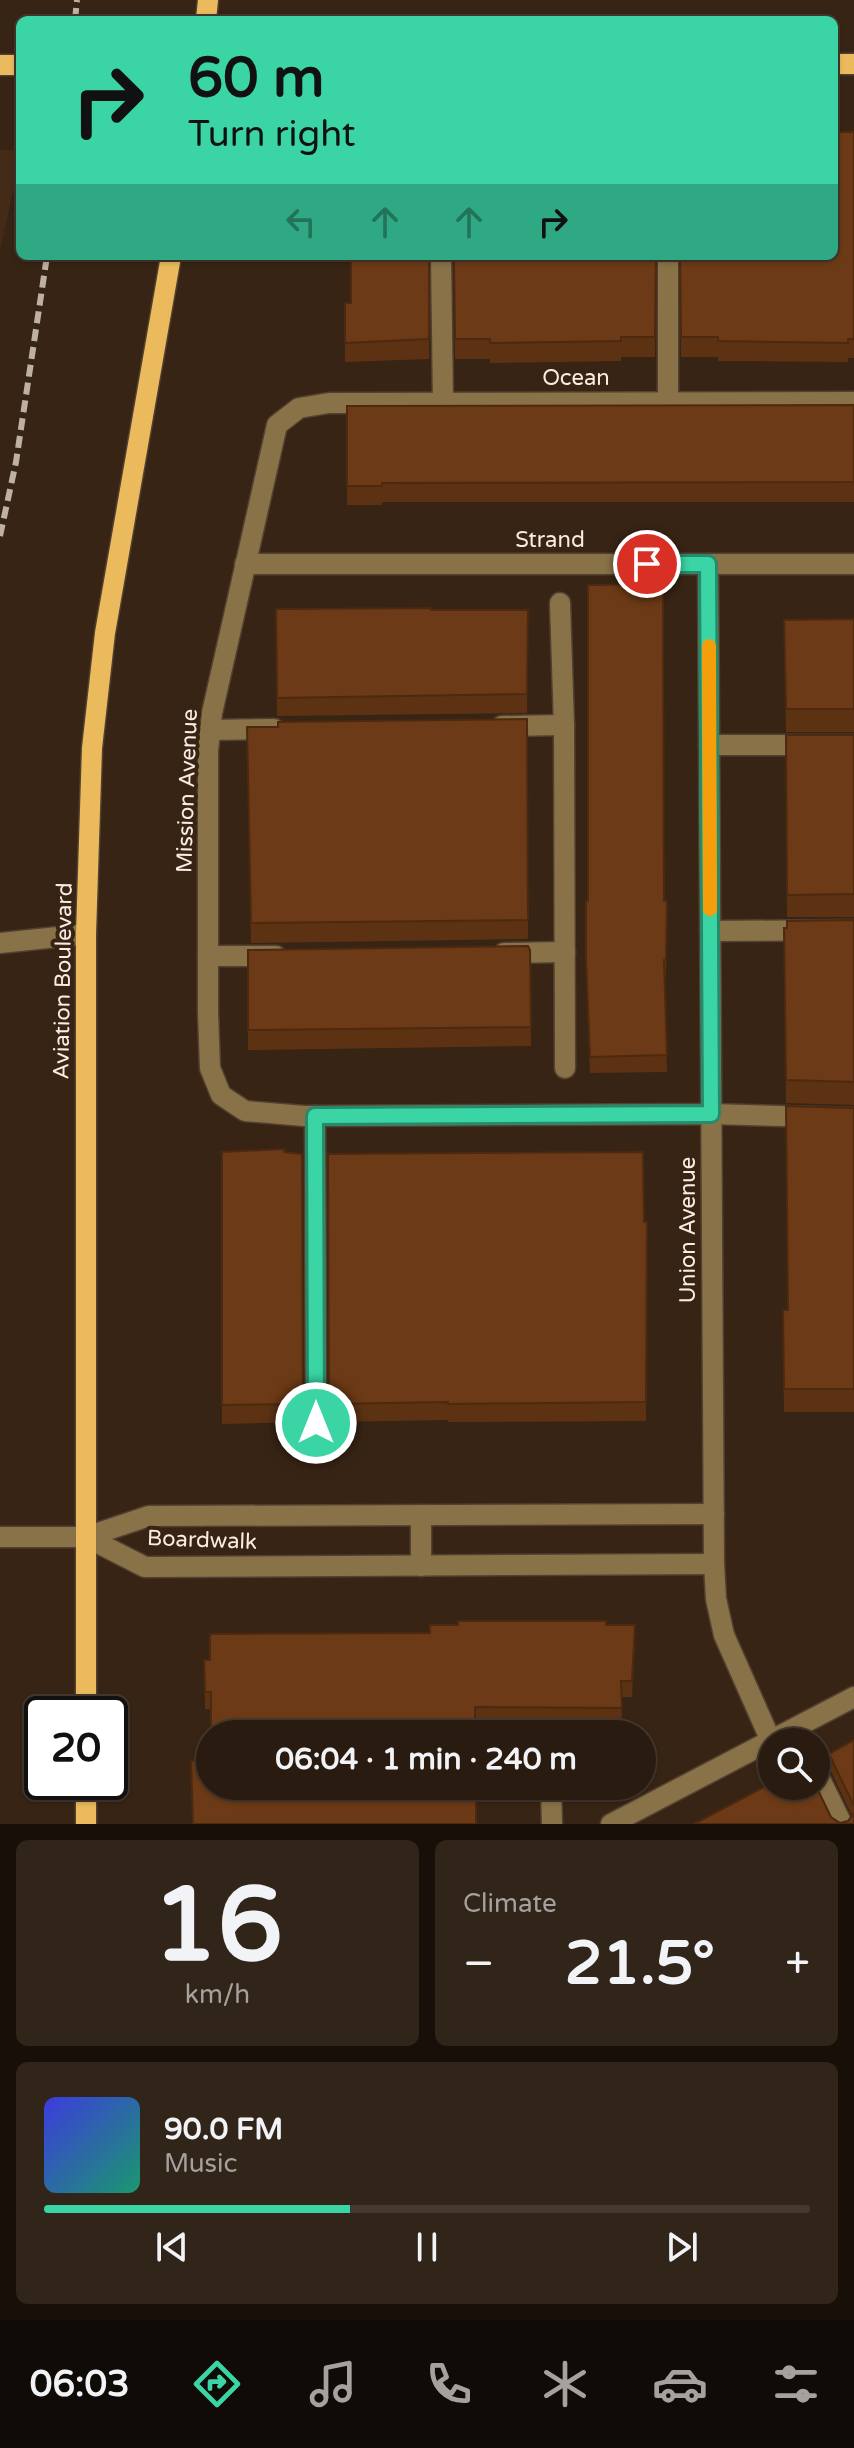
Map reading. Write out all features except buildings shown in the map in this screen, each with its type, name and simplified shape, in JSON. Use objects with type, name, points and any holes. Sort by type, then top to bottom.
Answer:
[{"type":"main road","name":"Aviation Boulevard","points":[[86,1696],[86,934],[92,748],[105,633],[170,260]]},
{"type":"main road","points":[[86,1800],[86,1824]]},
{"type":"street","points":[[441,260],[443,402]]},
{"type":"street","points":[[668,260],[668,402]]},
{"type":"street","name":"Ocean","points":[[299,408],[329,403],[854,402]]},
{"type":"street","name":"Mission Avenue","points":[[299,408],[277,425],[210,730],[210,1068],[221,1095],[245,1111],[315,1116]]},
{"type":"street","name":"Strand","points":[[245,564],[854,564]]},
{"type":"street","name":"Union Avenue","points":[[708,564],[714,1564],[716,1599],[724,1635],[765,1728]]},
{"type":"street","points":[[560,603],[564,725],[565,1068]]},
{"type":"street","points":[[487,726],[564,725]]},
{"type":"street","points":[[210,730],[287,729]]},
{"type":"street","points":[[709,745],[854,745]]},
{"type":"street","points":[[710,931],[854,930]]},
{"type":"street","points":[[0,943],[86,934]]},
{"type":"street","points":[[487,953],[565,952]]},
{"type":"street","points":[[208,956],[301,955]]},
{"type":"street","points":[[316,1423],[315,1116],[711,1114],[854,1118]]},
{"type":"street","name":"Boardwalk","points":[[86,1537],[149,1516],[714,1514]]},
{"type":"street","points":[[421,1515],[421,1566]]},
{"type":"street","points":[[0,1537],[86,1537]]},
{"type":"street","name":"Boardwalk","points":[[86,1537],[145,1567],[714,1564]]},
{"type":"street","points":[[808,1728],[854,1697]]},
{"type":"street","points":[[623,1821],[758,1748]]},
{"type":"street","points":[[551,1800],[552,1824]]},
{"type":"street","points":[[830,1800],[842,1824]]},
{"type":"shaded area","points":[[0,150],[16,150],[16,179],[0,250]]},
{"type":"railway","points":[[75,16],[77,0]]},
{"type":"railway","points":[[0,536],[16,462],[46,260]]},
{"type":"slow traffic","points":[[709,646],[710,909]]},
{"type":"route","points":[[316,1423],[315,1116],[711,1114],[708,564],[647,564]]}]
